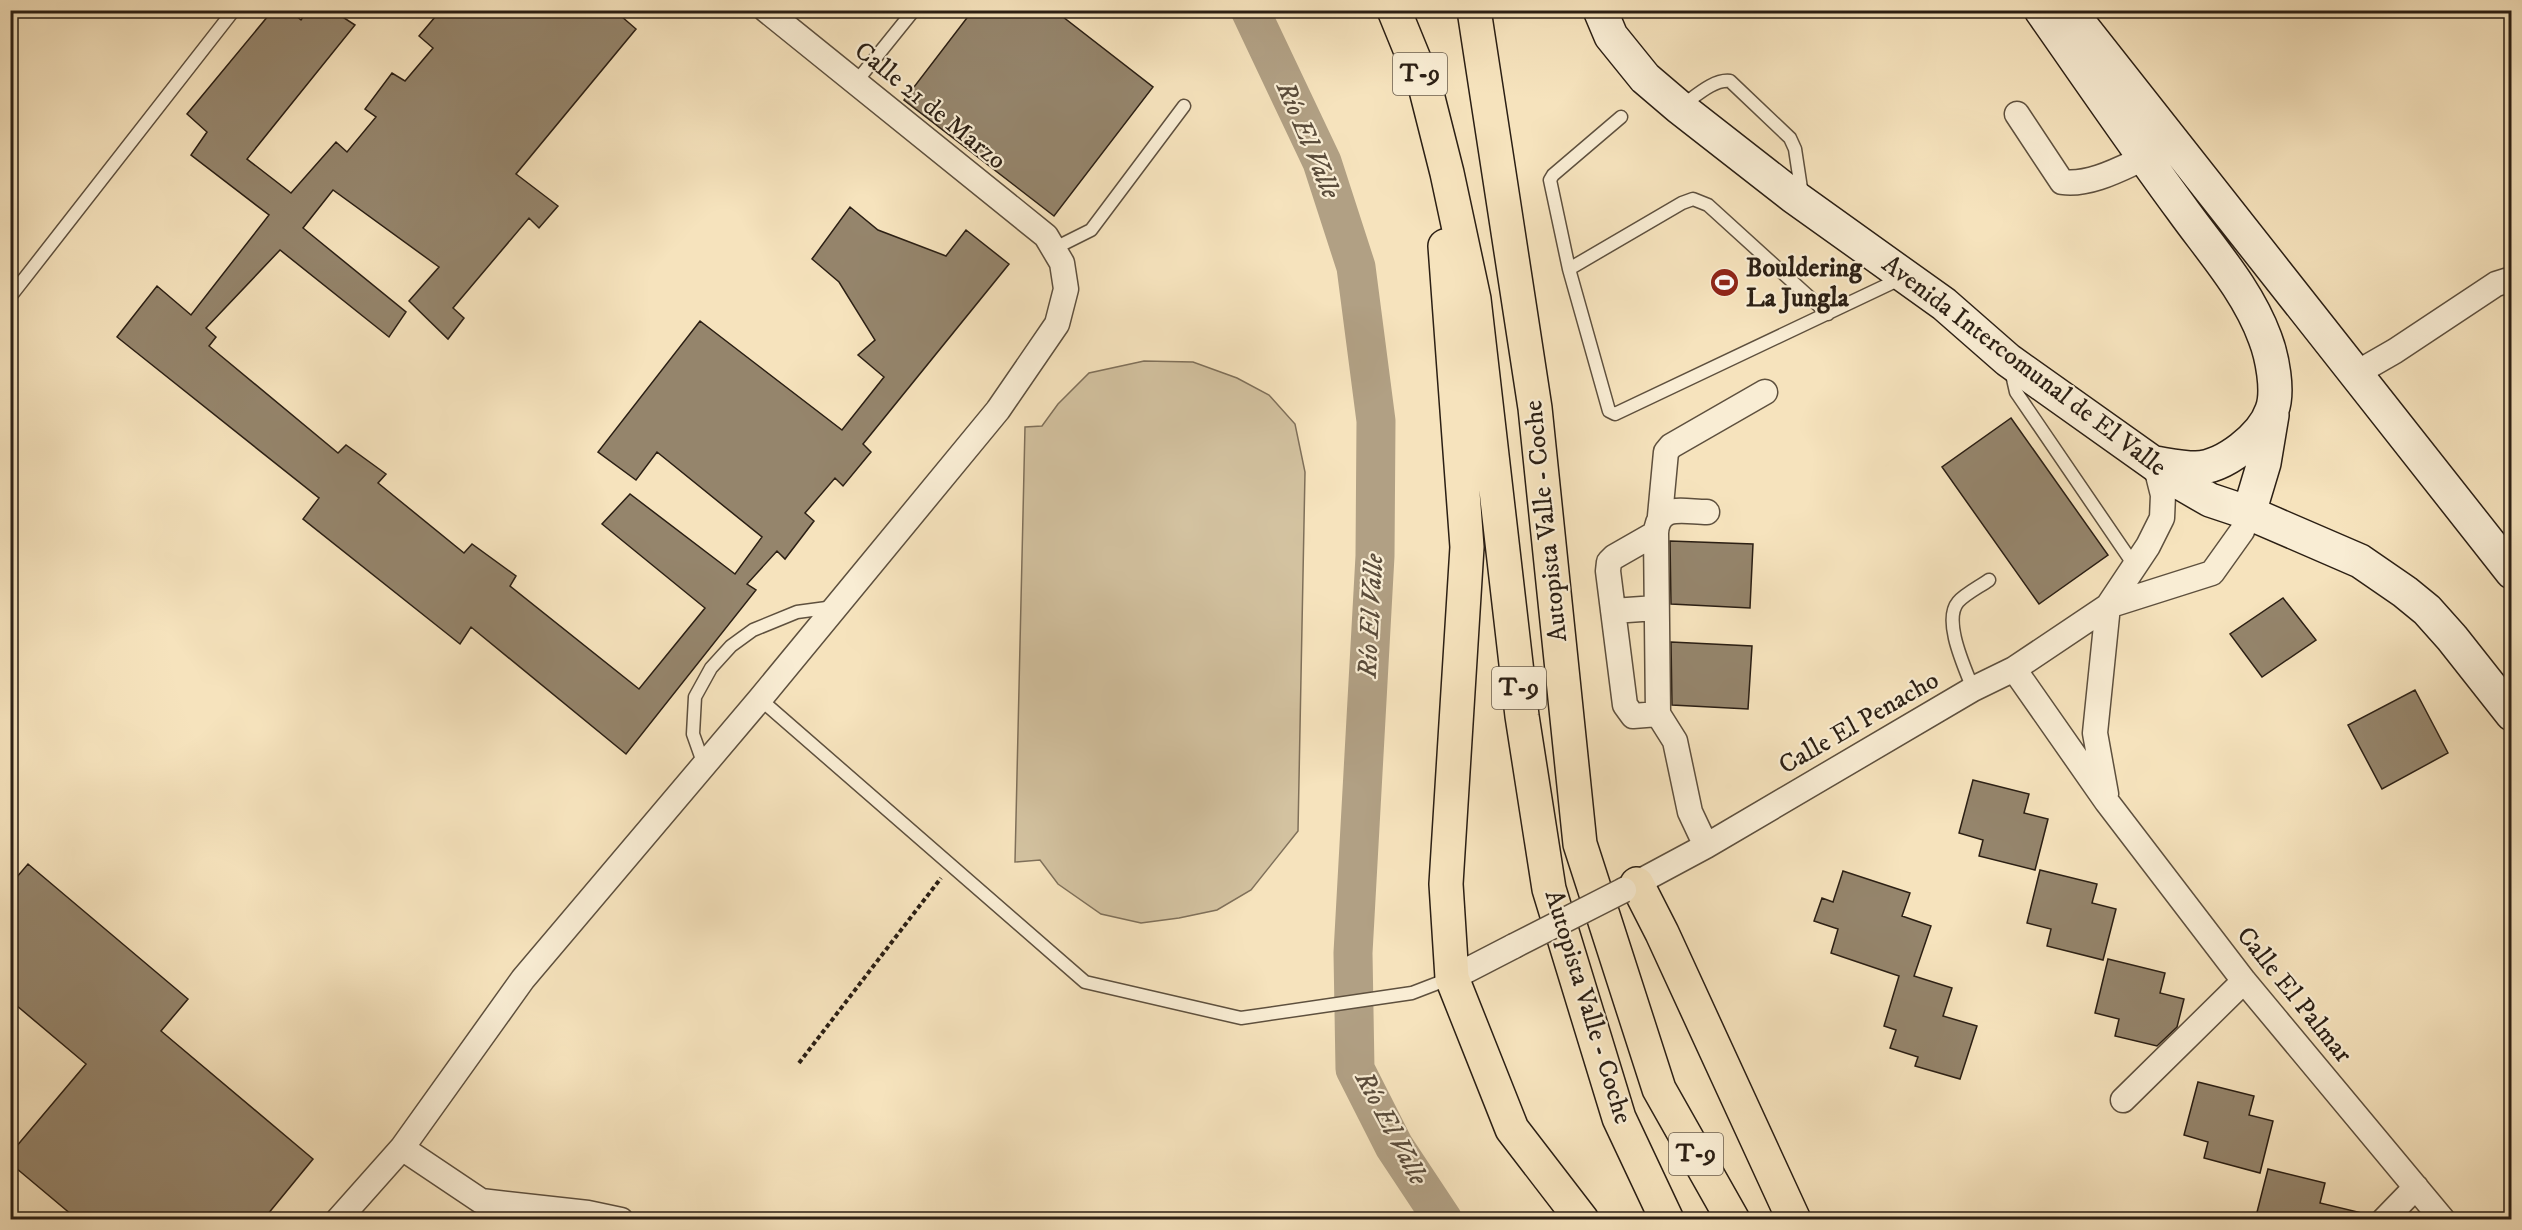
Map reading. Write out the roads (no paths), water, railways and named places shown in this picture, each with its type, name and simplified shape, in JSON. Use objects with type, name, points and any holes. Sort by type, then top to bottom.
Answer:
[{"type":"highway","name":"Autopista Valle - Coche","points":[[1394,10],[1425,86],[1474,299],[1522,716],[1549,889],[1619,1118],[1667,1220]]},
{"type":"highway","name":"Autopista Valle - Coche","points":[[1473,10],[1535,408],[1580,844],[1659,1089],[1733,1220]]},
{"type":"highway","points":[[1438,139],[1467,547],[1446,884],[1452,978],[1512,1129],[1582,1220]]},
{"type":"highway","points":[[1630,887],[1662,933],[1794,1220]]},
{"type":"main road","name":"Avenida Intercomunal de El Valle","points":[[1600,10],[1611,36],[1645,78],[1679,107],[1803,202],[1944,304],[2008,360],[2184,485],[2210,500],[2248,513],[2360,561],[2405,592],[2427,610],[2452,638],[2511,714]]},
{"type":"main road","points":[[2042,10],[2144,158],[2236,282],[2265,338],[2274,371],[2272,410],[2264,463],[2248,513]]},
{"type":"main road","points":[[2070,10],[2511,572]]},
{"type":"main road","points":[[2155,463],[2196,468],[2226,459],[2247,444],[2272,410]]},
{"type":"street","name":"Calle 21 de Marzo","points":[[338,1220],[402,1148],[523,979],[760,699],[998,410],[1057,324],[1066,290],[1062,263],[1046,236],[766,10]]},
{"type":"street","points":[[2017,114],[2062,182],[2073,184],[2087,181],[2144,158]]},
{"type":"street","points":[[2355,374],[2395,351],[2496,284],[2511,279]]},
{"type":"street","points":[[1706,846],[1690,812],[1675,741],[1658,714],[1656,608],[1658,524],[1666,452],[1671,446],[1765,392]]},
{"type":"street","points":[[2108,606],[2148,546],[2162,518],[2163,495],[2155,463]]},
{"type":"street","points":[[1658,714],[1633,716],[1625,705],[1608,571],[1610,562],[1658,524],[1667,512],[1707,512]]},
{"type":"street","points":[[2108,606],[2212,573],[2242,531],[2248,513]]},
{"type":"street","name":"Calle El Penacho","points":[[1452,978],[1706,846],[1973,689],[2014,669],[2108,606]]},
{"type":"street","name":"Calle El Palmar","points":[[2107,802],[2095,733],[2108,606]]},
{"type":"street","points":[[1613,611],[1656,608]]},
{"type":"street","name":"Calle El Palmar","points":[[2014,669],[2107,802],[2244,981],[2444,1220]]},
{"type":"street","points":[[2123,1100],[2244,981]]},
{"type":"street","points":[[402,1148],[481,1201],[588,1213],[621,1220]]},
{"type":"street","points":[[2384,1220],[2416,1187]]},
{"type":"lane","points":[[10,297],[234,10]]},
{"type":"lane","points":[[856,82],[914,10]]},
{"type":"lane","points":[[1679,107],[1715,84],[1723,80],[1730,81],[1790,138],[1795,149],[1803,202]]},
{"type":"lane","points":[[1053,249],[1091,230],[1184,106]]},
{"type":"lane","points":[[1621,117],[1552,175],[1550,180],[1569,269],[1609,411],[1615,414],[1905,276]]},
{"type":"lane","points":[[1569,269],[1682,202],[1693,199],[1708,205],[1828,314]]},
{"type":"lane","points":[[2008,360],[2016,392],[2134,565]]},
{"type":"lane","points":[[1973,689],[1953,629],[1953,614],[1957,603],[1989,580]]},
{"type":"lane","points":[[704,765],[693,735],[695,697],[711,668],[731,646],[753,630],[796,612],[836,607]]},
{"type":"lane","points":[[760,699],[1085,982],[1241,1018],[1412,993],[1452,978]]},
{"type":"waterway","name":"Río El Valle","points":[[1250,10],[1322,162],[1356,267],[1376,421],[1375,556],[1353,953],[1355,1069],[1394,1146],[1443,1220]]},
{"type":"place","name":"Bouldering La Jungla","points":[[1725,283]]}]
